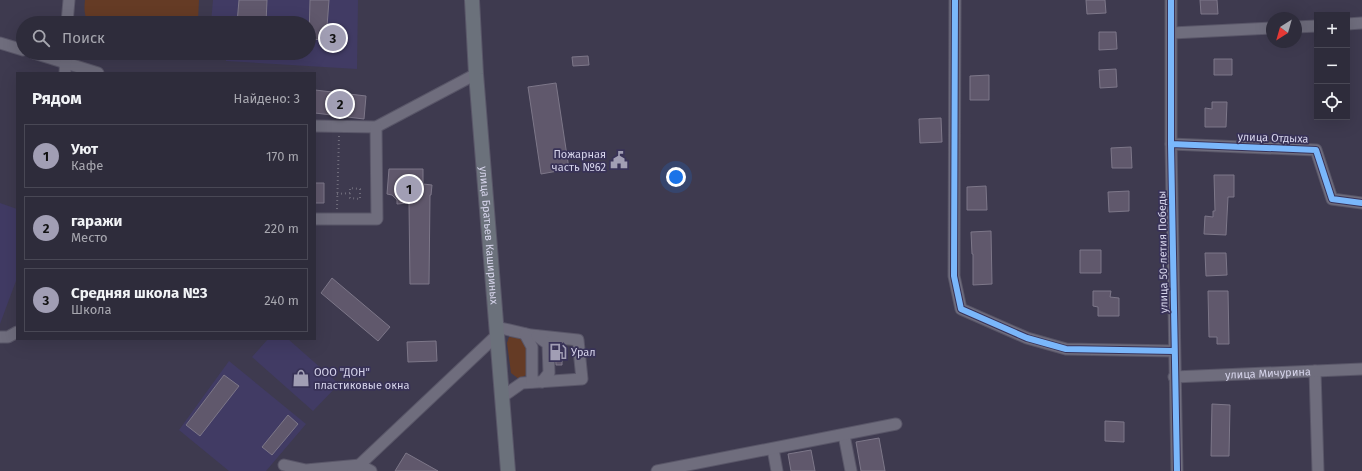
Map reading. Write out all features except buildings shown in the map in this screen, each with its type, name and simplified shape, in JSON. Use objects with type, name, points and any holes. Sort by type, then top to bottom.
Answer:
[{"type":"main road","name":"улица Братьев Кашириных","points":[[472,0],[476,74],[508,471]]},
{"type":"street","points":[[68,16],[69,0]]},
{"type":"street","points":[[955,0],[954,276],[961,309],[1027,338],[1066,349],[1174,351]]},
{"type":"street","name":"улица 50-летия Победы","points":[[1171,0],[1171,144],[1174,377],[1177,471]]},
{"type":"street","points":[[1350,24],[1362,23]]},
{"type":"street","points":[[1302,27],[1314,26]]},
{"type":"street","points":[[1172,33],[1266,28]]},
{"type":"street","points":[[0,43],[16,48]]},
{"type":"street","points":[[65,63],[95,72]]},
{"type":"street","points":[[316,126],[376,127],[476,74]]},
{"type":"street","points":[[316,219],[377,219],[376,127]]},
{"type":"street","name":"улица Отдыха","points":[[1171,144],[1316,150],[1332,198],[1362,204]]},
{"type":"street","points":[[356,468],[496,332],[578,340],[582,379],[522,383],[502,397]]},
{"type":"street","points":[[0,337],[8,337],[16,333]]},
{"type":"street","points":[[531,335],[537,382]]},
{"type":"street","points":[[531,335],[548,344],[549,374],[537,382]]},
{"type":"street","name":"улица Мичурина","points":[[1174,377],[1362,369]]},
{"type":"street","points":[[1315,371],[1318,471]]},
{"type":"street","points":[[657,471],[690,468],[773,449],[896,424]]},
{"type":"street","points":[[844,435],[851,471]]},
{"type":"street","points":[[773,449],[777,471]]},
{"type":"street","points":[[284,466],[306,470],[356,468],[371,471]]},
{"type":"path","points":[[337,219],[339,127]]},
{"type":"path","points":[[350,188],[360,189],[360,199],[350,198],[350,193],[350,188]]},
{"type":"path","points":[[337,194],[350,193]]},
{"type":"shaded area","points":[[85,0],[199,0],[198,16],[86,16],[84,6]]},
{"type":"shaded area","points":[[213,0],[358,0],[357,69],[226,61],[316,60],[316,16],[212,16]]},
{"type":"shaded area","points":[[0,203],[16,209],[16,281],[0,324]]},
{"type":"shaded area","points":[[509,337],[521,338],[526,345],[526,375],[519,379],[511,373],[507,343]]},
{"type":"shaded area","points":[[267,340],[289,340],[339,384],[313,411],[252,357]]},
{"type":"shaded area","points":[[229,361],[306,424],[266,471],[229,471],[179,430]]},
{"type":"cycle path","points":[[955,0],[954,276],[961,309],[1027,338],[1066,349],[1174,351]]},
{"type":"cycle path","points":[[1171,0],[1171,144],[1177,471]]},
{"type":"cycle path","points":[[1171,144],[1316,150],[1332,199],[1362,203]]},
{"type":"place","name":"Средняя школа №3","points":[[333,38]]},
{"type":"place","name":"гаражи","points":[[340,104]]},
{"type":"place","name":"Пожарная часть №62","points":[[619,160]]},
{"type":"place","name":"Уют","points":[[409,189]]},
{"type":"place","name":"Урал","points":[[558,352]]},
{"type":"place","name":"ООО \"ДОН\" пластиковые окна","points":[[301,378]]}]
